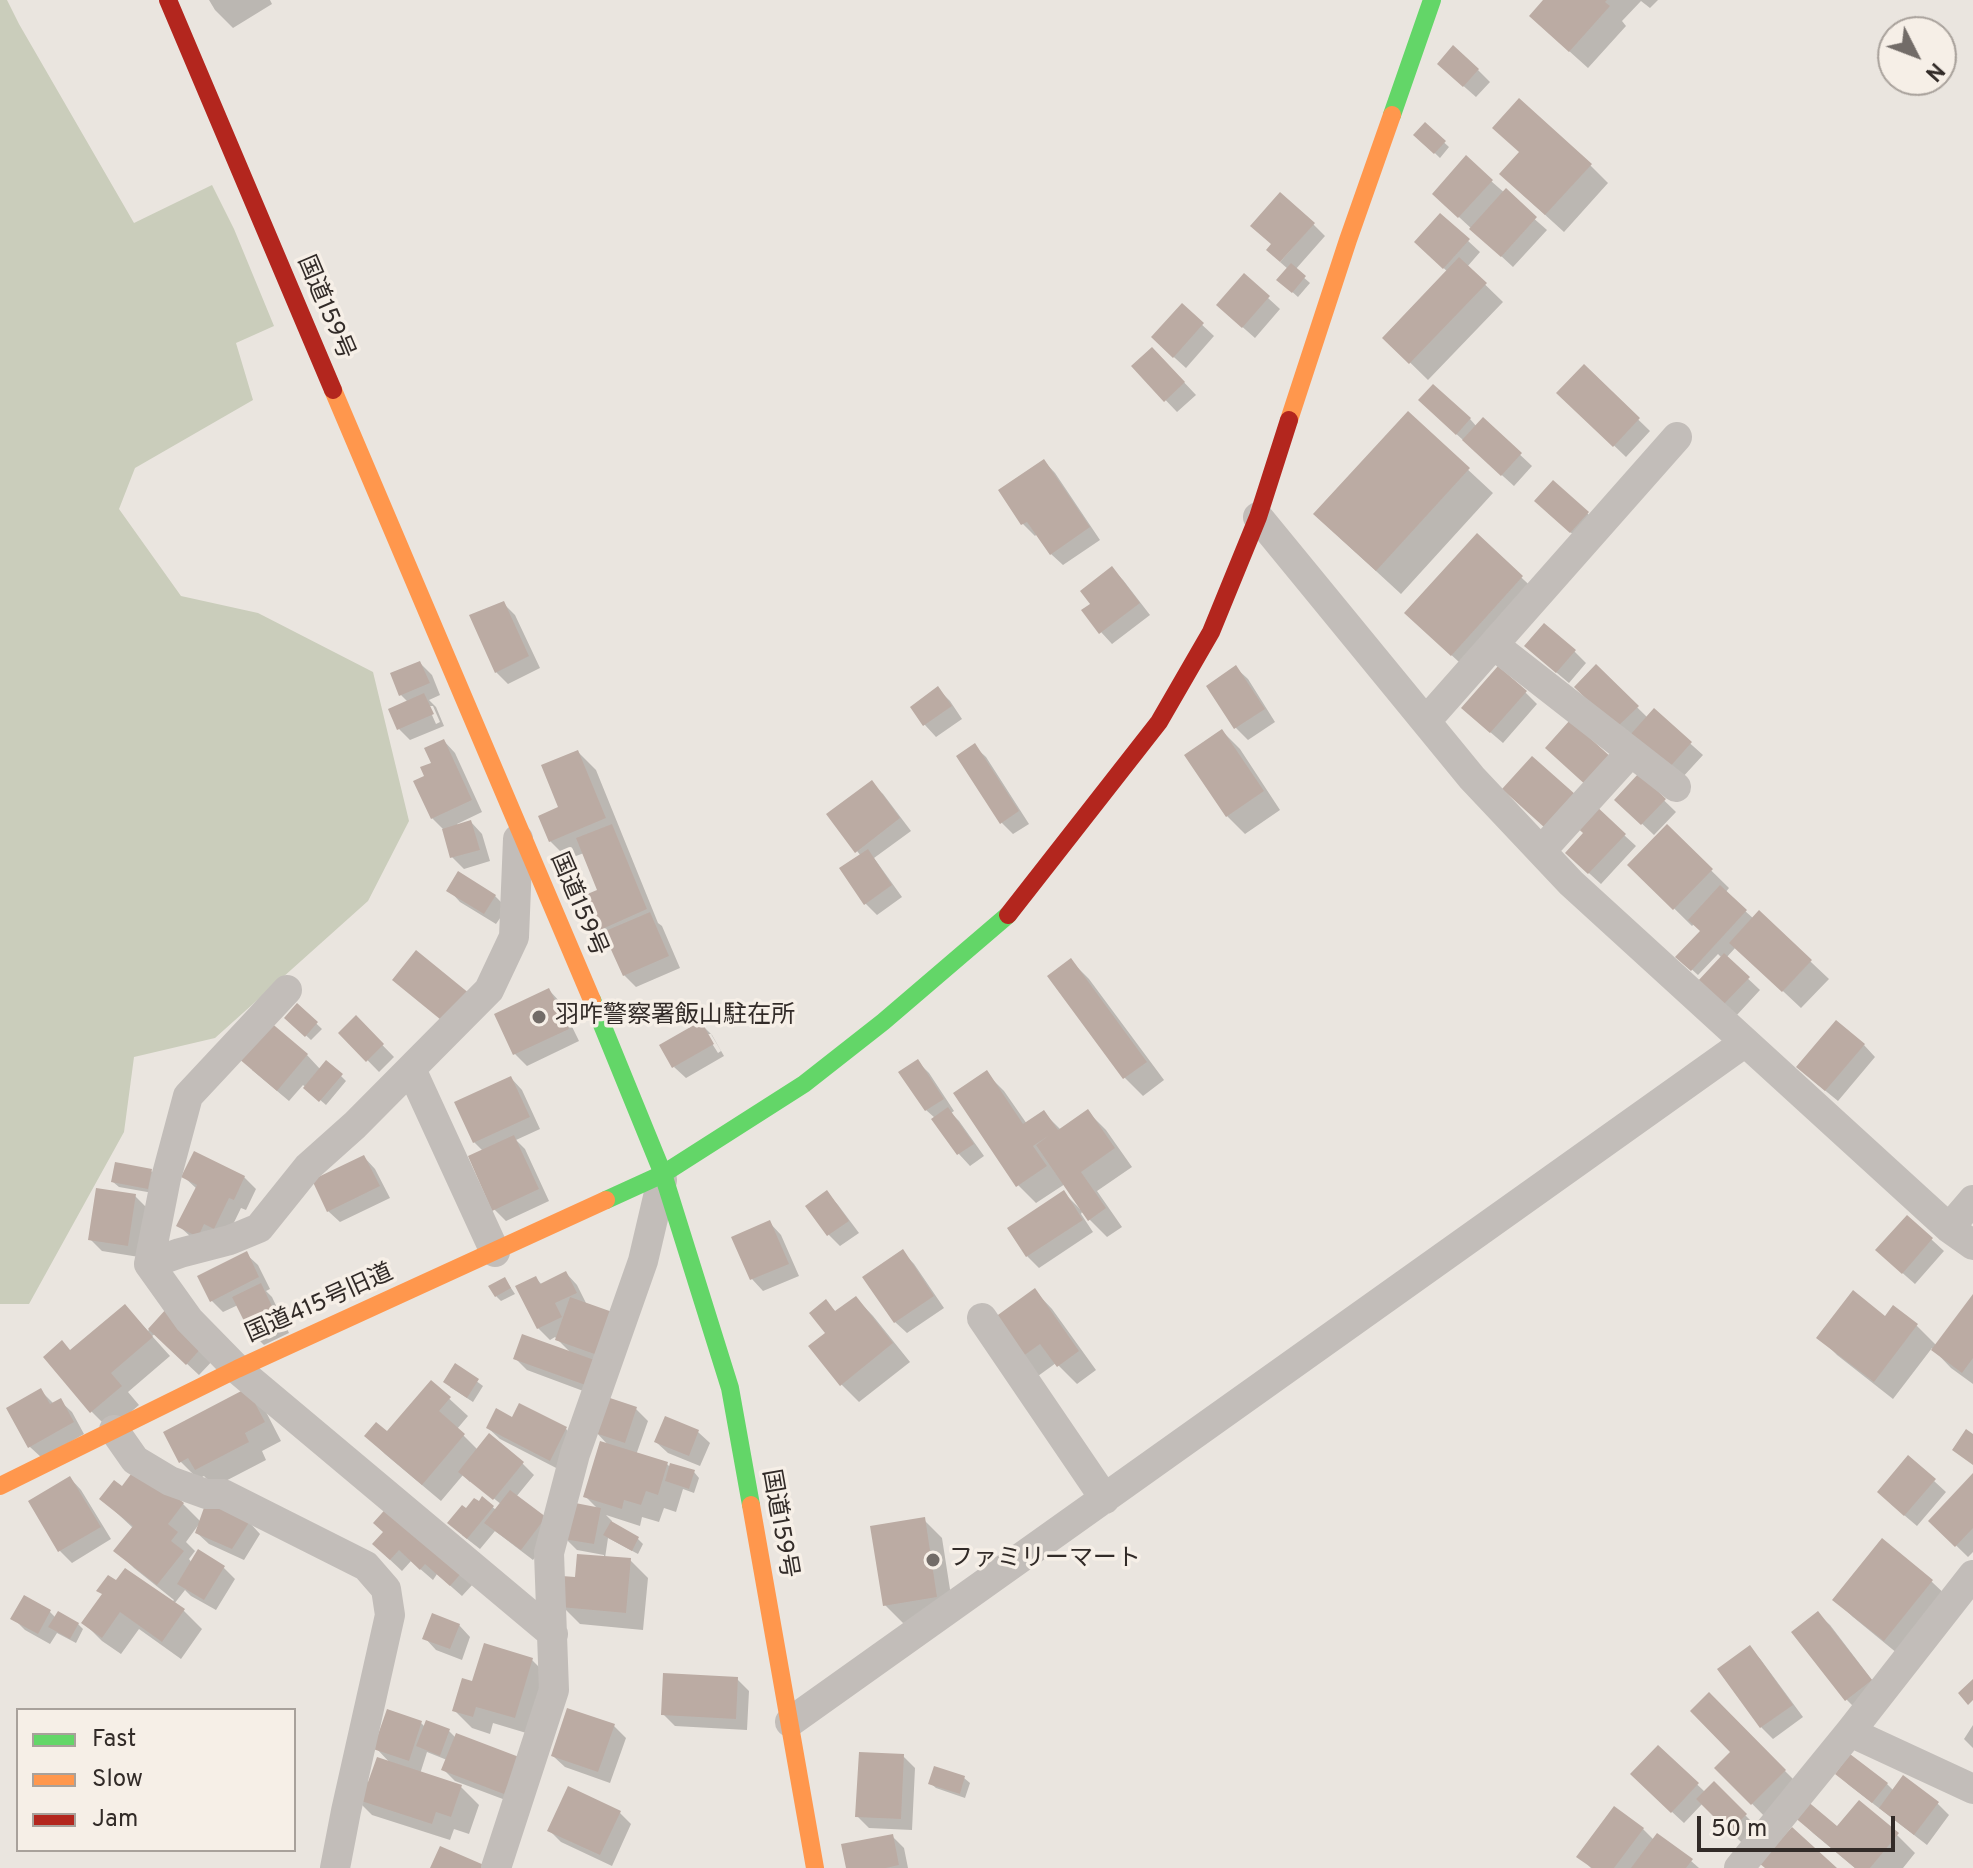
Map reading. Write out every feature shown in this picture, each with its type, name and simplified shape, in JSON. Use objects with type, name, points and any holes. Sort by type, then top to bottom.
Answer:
[{"type":"main road","name":"国道159号","points":[[168,0],[663,1174],[730,1388],[815,1868]]},
{"type":"main road","name":"国道415号旧道","points":[[0,1486],[237,1369],[663,1174],[804,1084],[883,1022],[1013,910],[1159,722],[1211,632],[1258,517],[1348,240],[1432,0]]},
{"type":"street","points":[[1426,721],[1677,437]]},
{"type":"street","points":[[1258,517],[1472,778],[1571,883],[1744,1043],[1961,1236],[1973,1200]]},
{"type":"street","points":[[1494,645],[1676,787]]},
{"type":"street","points":[[1541,851],[1631,752]]},
{"type":"street","points":[[149,1264],[259,1228],[308,1167],[355,1125],[489,990],[514,937],[519,829]]},
{"type":"street","points":[[287,990],[188,1096],[166,1178],[149,1264],[189,1320],[237,1369],[553,1634]]},
{"type":"street","points":[[790,1722],[1744,1043]]},
{"type":"street","points":[[411,1069],[495,1252]]},
{"type":"street","points":[[496,1868],[554,1690],[549,1553],[575,1454],[643,1261],[663,1174]]},
{"type":"street","points":[[982,1318],[1105,1499]]},
{"type":"street","points":[[114,1430],[135,1460],[170,1481],[206,1494],[223,1494],[366,1566],[386,1589],[390,1615],[335,1868]]},
{"type":"street","points":[[1739,1868],[1973,1575]]},
{"type":"street","points":[[1850,1732],[1973,1789]]},
{"type":"green space","points":[[0,0],[7,0],[134,223],[212,185],[234,229],[274,326],[236,343],[253,400],[135,468],[119,509],[181,596],[258,613],[373,672],[409,821],[368,901],[215,1038],[134,1057],[124,1132],[29,1304],[0,1304]]},
{"type":"building","points":[[1543,0],[1607,0],[1605,2],[1610,6],[1569,52],[1529,16]]},
{"type":"building","points":[[1453,45],[1479,69],[1463,87],[1437,64]]},
{"type":"building","points":[[1519,98],[1592,164],[1545,215],[1499,174],[1519,152],[1492,128]]},
{"type":"building","points":[[1425,122],[1446,141],[1434,154],[1413,135]]},
{"type":"building","points":[[1466,155],[1493,180],[1458,218],[1432,194]]},
{"type":"building","points":[[1506,188],[1537,217],[1501,257],[1469,229]]},
{"type":"building","points":[[1280,192],[1315,223],[1280,262],[1266,250],[1271,244],[1250,226]]},
{"type":"building","points":[[1440,213],[1470,239],[1443,269],[1414,242]]},
{"type":"building","points":[[1459,257],[1487,283],[1409,364],[1382,338]]},
{"type":"building","points":[[1291,263],[1306,276],[1292,293],[1276,280]]},
{"type":"building","points":[[1244,273],[1270,296],[1242,328],[1216,305]]},
{"type":"building","points":[[1182,303],[1204,323],[1173,358],[1151,337]]},
{"type":"building","points":[[1152,347],[1185,382],[1164,402],[1131,366]]},
{"type":"building","points":[[1584,364],[1640,418],[1613,447],[1556,393]]},
{"type":"building","points":[[1433,384],[1471,418],[1456,435],[1418,400]]},
{"type":"building","points":[[1408,411],[1470,468],[1376,571],[1313,514]]},
{"type":"building","points":[[1483,417],[1522,453],[1501,476],[1462,440]]},
{"type":"building","points":[[1044,459],[1090,527],[1050,555],[1027,522],[1021,525],[998,490]]},
{"type":"building","points":[[1553,480],[1589,512],[1570,533],[1534,501]]},
{"type":"building","points":[[1477,533],[1523,576],[1451,656],[1404,613]]},
{"type":"building","points":[[1112,566],[1140,603],[1099,634],[1081,610],[1090,604],[1080,591]]},
{"type":"building","points":[[504,601],[529,656],[495,673],[469,615]]},
{"type":"building","points":[[1544,623],[1576,650],[1556,673],[1524,646]]},
{"type":"building","points":[[420,661],[430,683],[399,696],[390,673]]},
{"type":"building","points":[[1596,664],[1639,706],[1616,728],[1574,687]]},
{"type":"building","points":[[1236,665],[1265,709],[1234,729],[1206,686]]},
{"type":"building","points":[[1498,666],[1527,691],[1490,733],[1461,708]]},
{"type":"building","points":[[938,686],[952,706],[923,726],[910,707]]},
{"type":"building","points":[[424,693],[434,714],[397,730],[388,709]]},
{"type":"building","points":[[1654,708],[1692,742],[1668,769],[1630,735]]},
{"type":"building","points":[[1570,720],[1613,759],[1588,787],[1545,748]]},
{"type":"building","points":[[1222,729],[1264,791],[1226,817],[1184,755]]},
{"type":"building","points":[[444,739],[472,800],[431,819],[413,781],[424,776],[420,767],[431,763],[424,748]]},
{"type":"building","points":[[975,743],[1019,811],[1000,824],[956,756]]},
{"type":"building","points":[[578,750],[606,818],[549,842],[538,816],[558,807],[541,765]]},
{"type":"building","points":[[1532,756],[1576,795],[1545,828],[1502,789]]},
{"type":"building","points":[[1639,773],[1666,799],[1641,825],[1614,800]]},
{"type":"building","points":[[872,780],[900,818],[855,853],[826,814]]},
{"type":"building","points":[[1594,804],[1626,834],[1588,874],[1565,853],[1583,833],[1574,825]]},
{"type":"building","points":[[471,820],[480,850],[450,858],[442,829]]},
{"type":"building","points":[[612,824],[647,909],[600,930],[585,895],[597,890],[576,838]]},
{"type":"building","points":[[1667,824],[1713,869],[1673,910],[1627,865]]},
{"type":"building","points":[[868,849],[892,885],[864,905],[839,868]]},
{"type":"building","points":[[458,871],[496,895],[484,914],[446,891]]},
{"type":"building","points":[[1720,885],[1747,910],[1691,971],[1675,957],[1700,931],[1688,920]]},
{"type":"building","points":[[1759,910],[1812,960],[1782,992],[1729,943]]},
{"type":"building","points":[[650,912],[669,956],[623,976],[603,932]]},
{"type":"building","points":[[416,950],[470,994],[446,1024],[392,980]]},
{"type":"building","points":[[1724,953],[1750,977],[1723,1005],[1697,982]]},
{"type":"building","points":[[1071,958],[1147,1062],[1123,1079],[1047,976]]},
{"type":"building","points":[[549,988],[569,1029],[513,1055],[494,1014]]},
{"type":"building","points":[[297,1003],[318,1022],[305,1037],[284,1018]]},
{"type":"building","points":[[356,1015],[384,1044],[366,1062],[338,1033]]},
{"type":"building","points":[[1836,1020],[1865,1044],[1825,1091],[1796,1067]]},
{"type":"building","points":[[269,1021],[308,1054],[277,1091],[238,1058]]},
{"type":"building","points":[[701,1021],[714,1044],[672,1068],[659,1045]]},
{"type":"building","points":[[918,1059],[944,1099],[925,1111],[898,1072]]},
{"type":"building","points":[[326,1060],[343,1074],[319,1102],[303,1088]]},
{"type":"building","points":[[987,1070],[1023,1124],[1044,1110],[1058,1130],[1088,1109],[1115,1148],[1081,1172],[1106,1208],[1088,1221],[1036,1145],[1048,1136],[1033,1146],[1047,1166],[1016,1187],[953,1093]]},
{"type":"building","points":[[511,1076],[530,1117],[473,1143],[454,1102]]},
{"type":"building","points":[[948,1107],[974,1144],[957,1155],[931,1119]]},
{"type":"building","points":[[514,1135],[539,1189],[492,1211],[468,1156]]},
{"type":"building","points":[[194,1151],[245,1176],[234,1200],[229,1198],[214,1229],[204,1224],[198,1237],[176,1226],[197,1185],[181,1177]]},
{"type":"building","points":[[364,1155],[380,1186],[327,1212],[312,1180]]},
{"type":"building","points":[[115,1162],[152,1169],[148,1189],[111,1182]]},
{"type":"building","points":[[96,1188],[136,1194],[128,1246],[88,1240]]},
{"type":"building","points":[[827,1190],[849,1221],[827,1236],[805,1206]]},
{"type":"building","points":[[1064,1190],[1083,1220],[1026,1257],[1007,1228]]},
{"type":"building","points":[[1907,1215],[1933,1238],[1902,1274],[1875,1250]]},
{"type":"building","points":[[770,1220],[789,1264],[750,1280],[731,1237]]},
{"type":"building","points":[[903,1249],[934,1296],[894,1323],[862,1277]]},
{"type":"building","points":[[247,1251],[259,1277],[210,1302],[197,1276]]},
{"type":"building","points":[[566,1271],[577,1293],[555,1303],[562,1317],[537,1329],[515,1286],[536,1276],[540,1284]]},
{"type":"building","points":[[505,1277],[511,1288],[495,1297],[488,1286]]},
{"type":"building","points":[[261,1283],[279,1321],[251,1335],[232,1297]]},
{"type":"building","points":[[1035,1288],[1079,1351],[1057,1367],[1040,1344],[1019,1359],[991,1320]]},
{"type":"building","points":[[1853,1290],[1885,1316],[1893,1305],[1918,1324],[1874,1382],[1816,1338]]},
{"type":"building","points":[[1973,1294],[1973,1358],[1962,1373],[1931,1350]]},
{"type":"building","points":[[856,1296],[893,1343],[840,1386],[808,1346],[825,1333],[809,1313],[826,1299],[835,1311]]},
{"type":"building","points":[[570,1297],[618,1314],[603,1357],[555,1340]]},
{"type":"building","points":[[125,1304],[153,1337],[111,1373],[122,1386],[90,1413],[43,1357],[62,1340],[70,1350]]},
{"type":"building","points":[[167,1308],[205,1344],[186,1365],[148,1329]]},
{"type":"building","points":[[522,1334],[600,1362],[591,1387],[513,1359]]},
{"type":"building","points":[[455,1363],[479,1379],[467,1398],[443,1382]]},
{"type":"building","points":[[431,1380],[451,1397],[439,1411],[465,1434],[422,1485],[364,1436],[376,1422],[387,1431]]},
{"type":"building","points":[[41,1388],[50,1404],[61,1398],[74,1422],[28,1448],[6,1408]]},
{"type":"building","points":[[247,1388],[265,1422],[245,1433],[249,1442],[195,1470],[188,1458],[179,1463],[163,1432]]},
{"type":"building","points":[[604,1396],[637,1407],[625,1443],[592,1432]]},
{"type":"building","points":[[519,1403],[567,1427],[550,1461],[486,1428],[496,1408],[512,1417]]},
{"type":"building","points":[[665,1416],[699,1430],[689,1456],[654,1442]]},
{"type":"building","points":[[1966,1429],[1973,1434],[1973,1465],[1952,1450]]},
{"type":"building","points":[[489,1433],[524,1462],[493,1500],[458,1472]]},
{"type":"building","points":[[600,1441],[668,1462],[658,1495],[646,1491],[641,1505],[624,1500],[622,1509],[583,1497]]},
{"type":"building","points":[[1908,1455],[1936,1479],[1904,1516],[1877,1492]]},
{"type":"building","points":[[670,1463],[695,1470],[689,1489],[665,1481]]},
{"type":"building","points":[[137,1466],[184,1503],[168,1524],[178,1532],[171,1541],[184,1551],[157,1585],[113,1551],[133,1526],[99,1499],[114,1480],[122,1486]]},
{"type":"building","points":[[1973,1473],[1973,1528],[1955,1547],[1928,1521]]},
{"type":"building","points":[[70,1476],[101,1527],[58,1552],[28,1501]]},
{"type":"building","points":[[510,1490],[546,1517],[521,1550],[484,1523]]},
{"type":"building","points":[[482,1496],[494,1506],[467,1539],[447,1523],[462,1505],[466,1508],[474,1498],[479,1501]]},
{"type":"building","points":[[206,1502],[250,1521],[232,1549],[195,1533]]},
{"type":"building","points":[[570,1502],[601,1508],[594,1544],[563,1539]]},
{"type":"building","points":[[390,1504],[464,1570],[450,1586],[425,1564],[420,1570],[399,1550],[390,1560],[372,1544],[383,1532],[373,1523]]},
{"type":"building","points":[[925,1517],[937,1597],[883,1606],[870,1526]]},
{"type":"building","points":[[611,1521],[639,1537],[632,1551],[603,1535]]},
{"type":"building","points":[[1882,1538],[1933,1580],[1884,1641],[1832,1600]]},
{"type":"building","points":[[198,1549],[225,1566],[204,1600],[177,1584]]},
{"type":"building","points":[[577,1554],[631,1558],[626,1613],[560,1607],[562,1576],[575,1577]]},
{"type":"building","points":[[125,1568],[185,1609],[162,1642],[120,1612],[102,1638],[81,1623],[102,1594],[96,1591],[108,1575],[116,1580]]},
{"type":"building","points":[[24,1595],[51,1610],[38,1634],[10,1619]]},
{"type":"building","points":[[58,1611],[79,1623],[70,1639],[48,1627]]},
{"type":"building","points":[[1818,1611],[1872,1680],[1845,1701],[1791,1632]]},
{"type":"building","points":[[432,1613],[460,1624],[450,1649],[422,1639]]},
{"type":"building","points":[[484,1643],[533,1658],[515,1718],[476,1707],[473,1717],[452,1711],[462,1678],[472,1681]]},
{"type":"building","points":[[1750,1645],[1793,1705],[1760,1728],[1717,1669]]},
{"type":"building","points":[[663,1673],[738,1677],[736,1719],[661,1715]]},
{"type":"building","points":[[1973,1679],[1973,1700],[1968,1705],[1958,1693]]},
{"type":"building","points":[[1709,1692],[1786,1770],[1751,1805],[1714,1768],[1730,1752],[1690,1711]]},
{"type":"building","points":[[567,1708],[615,1724],[598,1772],[551,1756]]},
{"type":"building","points":[[387,1709],[422,1721],[409,1761],[373,1749]]},
{"type":"building","points":[[426,1720],[450,1729],[440,1756],[416,1746]]},
{"type":"building","points":[[456,1733],[519,1757],[504,1794],[441,1770]]},
{"type":"building","points":[[1658,1745],[1699,1783],[1671,1813],[1630,1774]]},
{"type":"building","points":[[859,1752],[904,1754],[901,1819],[855,1817]]},
{"type":"building","points":[[1850,1754],[1888,1783],[1872,1803],[1835,1774]]},
{"type":"building","points":[[377,1757],[462,1785],[451,1817],[436,1812],[432,1824],[352,1798],[358,1779],[368,1782]]},
{"type":"building","points":[[934,1766],[965,1776],[960,1794],[928,1784]]},
{"type":"building","points":[[1903,1775],[1939,1802],[1914,1835],[1879,1808]]},
{"type":"building","points":[[1714,1781],[1747,1814],[1729,1832],[1696,1799]]},
{"type":"building","points":[[568,1786],[621,1811],[600,1855],[547,1831]]},
{"type":"building","points":[[1806,1800],[1837,1826],[1859,1800],[1899,1833],[1870,1868],[1855,1868],[1793,1816]]},
{"type":"building","points":[[1614,1806],[1644,1828],[1614,1868],[1592,1868],[1576,1857]]},
{"type":"building","points":[[1792,1827],[1837,1868],[1765,1868],[1759,1863]]},
{"type":"building","points":[[1657,1833],[1693,1859],[1686,1868],[1631,1868]]},
{"type":"building","points":[[893,1834],[899,1865],[846,1868],[841,1844]]},
{"type":"building","points":[[440,1846],[484,1865],[482,1868],[430,1868]]},
{"type":"traffic: fast","points":[[1392,115],[1432,0]]},
{"type":"traffic: fast","points":[[606,1200],[663,1174],[804,1084],[883,1022],[1008,915]]},
{"type":"traffic: fast","points":[[592,1000],[663,1174],[730,1388],[751,1505]]},
{"type":"traffic: slow","points":[[1289,420],[1392,115]]},
{"type":"traffic: slow","points":[[333,390],[592,1000]]},
{"type":"traffic: slow","points":[[0,1486],[237,1369],[606,1200]]},
{"type":"traffic: slow","points":[[751,1505],[815,1868]]},
{"type":"traffic: jam","points":[[168,0],[333,390]]},
{"type":"traffic: jam","points":[[1008,915],[1159,722],[1211,632],[1258,517],[1289,420]]},
{"type":"place","name":"羽咋警察署飯山駐在所","points":[[539,1017]]},
{"type":"place","name":"ファミリーマート","points":[[933,1560]]}]
